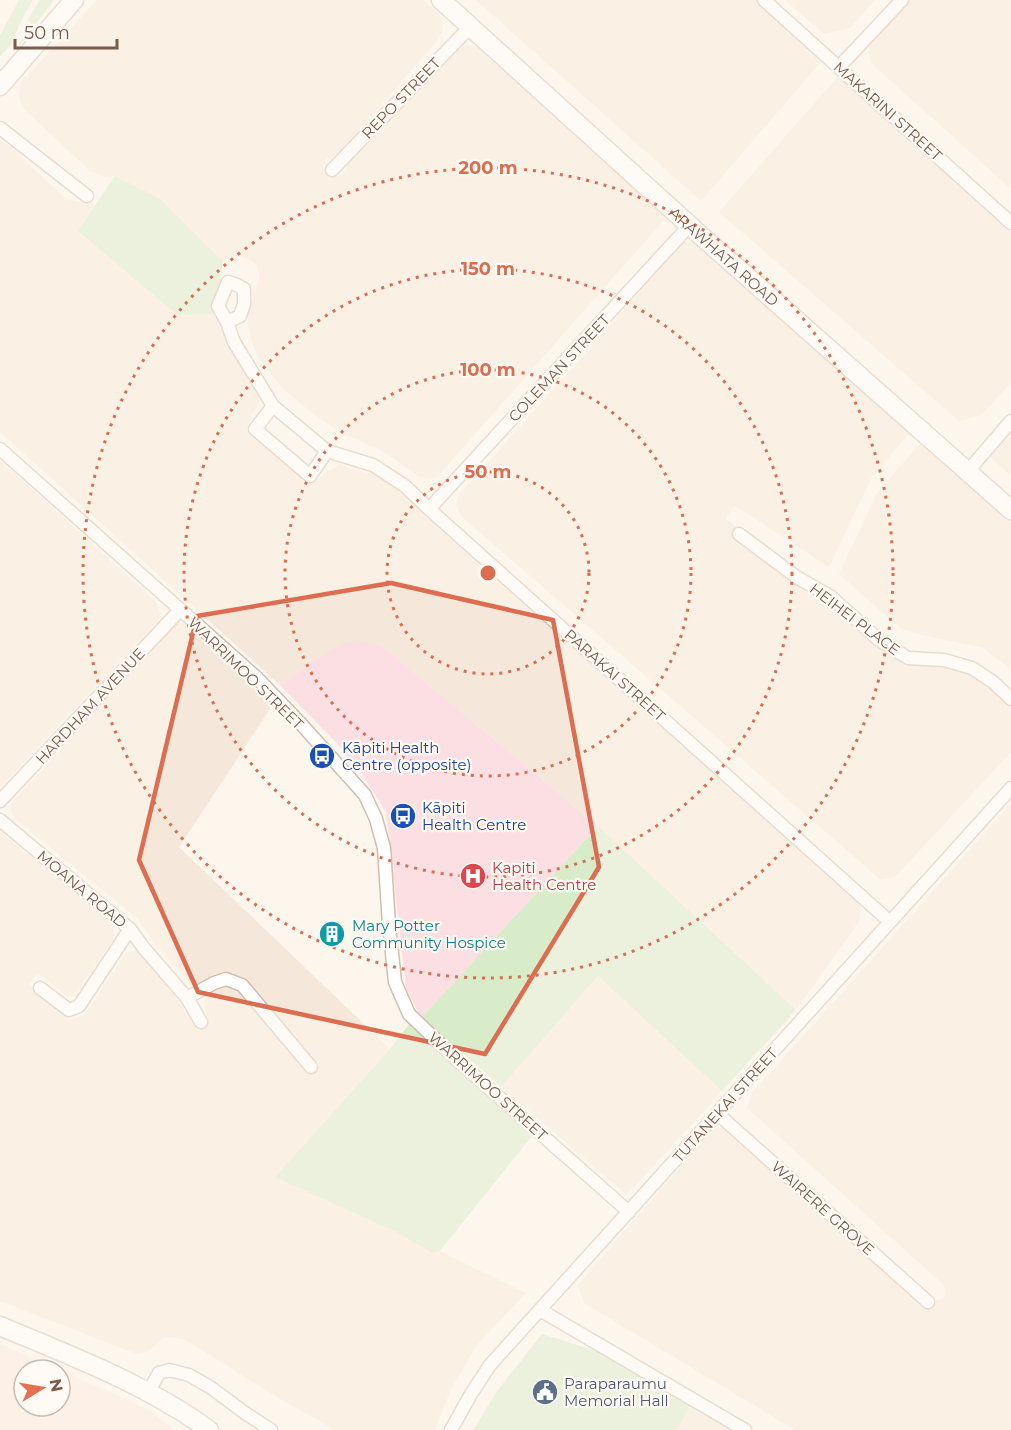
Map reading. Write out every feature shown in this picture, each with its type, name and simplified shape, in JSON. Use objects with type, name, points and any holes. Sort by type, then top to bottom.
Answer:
[{"type":"main road","points":[[0,86],[74,0]]},
{"type":"main road","name":"ARAWHATA ROAD","points":[[441,0],[690,226],[1011,510]]},
{"type":"main road","points":[[0,1326],[149,1391],[209,1430]]},
{"type":"street","name":"MAKARINI STREET","points":[[764,0],[1011,223]]},
{"type":"street","points":[[839,67],[902,0]]},
{"type":"street","name":"REPO STREET","points":[[332,170],[470,27]]},
{"type":"street","points":[[0,128],[87,196]]},
{"type":"street","name":"COLEMAN STREET","points":[[429,509],[690,226]]},
{"type":"street","name":"PARAKAI STREET","points":[[227,322],[234,342],[273,405],[327,451],[373,465],[405,486],[890,921]]},
{"type":"street","points":[[273,405],[255,429],[310,476],[327,451]]},
{"type":"street","points":[[968,471],[1011,421]]},
{"type":"street","name":"WARRIMOO STREET","points":[[0,449],[256,677],[365,795],[376,819],[384,848],[395,982],[409,1014],[457,1060],[628,1212]]},
{"type":"street","name":"HEIHEI PLACE","points":[[739,534],[798,578],[830,596],[879,640],[908,658],[944,660],[972,668],[993,682],[1011,699]]},
{"type":"street","name":"HARDHAM AVENUE","points":[[0,801],[180,610]]},
{"type":"street","name":"TUTANEKAI STREET","points":[[451,1430],[490,1365],[1011,788]]},
{"type":"street","name":"MOANA ROAD","points":[[0,820],[130,929],[187,998],[201,1022]]},
{"type":"street","points":[[40,988],[69,1010],[79,1006],[130,929]]},
{"type":"street","points":[[187,998],[214,983],[226,980],[242,985],[311,1067]]},
{"type":"street","name":"WAIRERE GROVE","points":[[718,1114],[928,1302]]},
{"type":"street","points":[[540,1310],[745,1430]]},
{"type":"street","points":[[149,1391],[159,1372],[169,1370],[189,1375],[271,1430]]},
{"type":"highlighted area","points":[[391,583],[553,620],[599,867],[485,1054],[198,992],[139,860],[197,616]]},
{"type":"shaded area","points":[[97,0],[423,0],[442,17],[443,30],[438,40],[337,155],[327,158],[323,168],[329,178],[343,175],[347,166],[456,52],[466,45],[476,47],[665,209],[664,220],[438,476],[420,477],[381,450],[343,434],[316,416],[282,388],[258,357],[246,316],[259,280],[257,265],[247,258],[234,256],[223,261],[159,198],[115,176],[105,177],[90,171],[22,107],[19,96],[21,82]]},
{"type":"shaded area","points":[[476,0],[761,0],[825,57],[701,201]]},
{"type":"shaded area","points":[[785,0],[875,0],[850,28],[824,34]]},
{"type":"shaded area","points":[[910,0],[1011,0],[1011,189],[870,62],[869,44]]},
{"type":"shaded area","points":[[841,73],[1011,220],[1011,383],[981,415],[959,421],[719,212]]},
{"type":"shaded area","points":[[0,141],[7,144],[66,199],[95,205],[78,231],[177,315],[216,314],[229,347],[258,394],[259,404],[246,430],[307,483],[317,481],[326,472],[339,465],[384,478],[477,563],[857,897],[860,905],[860,920],[796,1010],[598,826],[383,647],[324,654],[280,685],[0,432]]},
{"type":"shaded area","points":[[695,241],[915,426],[871,479],[829,567],[734,505],[726,519],[830,596],[877,642],[923,659],[966,667],[1011,704],[1011,752],[895,877],[880,879],[462,517],[456,505],[459,495],[684,242]]},
{"type":"shaded area","points":[[1011,424],[1011,476],[991,458],[992,443]]},
{"type":"shaded area","points":[[925,438],[1011,516],[1011,669],[983,648],[913,633],[901,628],[839,574],[877,493]]},
{"type":"shaded area","points":[[0,460],[157,603],[160,614],[158,621],[0,787]]},
{"type":"shaded area","points":[[183,623],[189,626],[272,706],[179,847],[390,1049],[276,1176],[396,1232],[432,1253],[440,1251],[526,1293],[477,1345],[451,1389],[435,1430],[336,1430],[280,1399],[184,1339],[163,1338],[147,1352],[137,1354],[0,1301],[0,832],[107,918],[114,928],[113,939],[74,996],[68,997],[38,973],[29,984],[70,1020],[85,1014],[126,953],[141,952],[200,1030],[208,1024],[204,1001],[226,985],[235,987],[317,1066],[245,978],[223,972],[212,975],[199,984],[190,983],[152,941],[139,920],[14,818],[11,810],[12,803],[174,625]]},
{"type":"shaded area","name":"Kapiti Health Centre","points":[[364,641],[383,647],[598,826],[421,1018],[406,988],[386,812],[353,760],[280,685],[344,643]]},
{"type":"shaded area","points":[[1011,804],[1011,1430],[795,1430],[584,1303],[578,1285],[716,1126],[731,1130],[929,1301],[941,1300],[945,1296],[944,1285],[747,1108],[752,1093]]},
{"type":"shaded area","points":[[598,976],[722,1091],[627,1195],[501,1087]]},
{"type":"shaded area","points":[[0,1344],[32,1358],[12,1358],[12,1418],[72,1418],[72,1375],[148,1409],[174,1430],[0,1430]]},
{"type":"shaded area","points":[[692,1402],[741,1430],[677,1430]]},
{"type":"green space","points":[[19,0],[33,0],[12,43],[0,57],[0,35]]},
{"type":"green space","points":[[40,0],[54,0],[19,46],[29,18]]},
{"type":"green space","points":[[115,176],[159,198],[223,261],[216,314],[177,315],[78,231]]},
{"type":"green space","points":[[598,826],[796,1010],[722,1091],[598,976],[501,1087],[421,1018]]},
{"type":"green space","points":[[410,1023],[536,1131],[440,1251],[432,1253],[396,1232],[275,1177],[390,1049]]},
{"type":"green space","points":[[542,1334],[606,1354],[692,1402],[677,1430],[473,1430],[497,1391]]},
{"type":"place","name":"Kāpiti Health Centre (opposite)","points":[[322,756]]},
{"type":"place","name":"Kāpiti Health Centre","points":[[403,816]]},
{"type":"place","name":"Kapiti Health Centre","points":[[473,876]]},
{"type":"place","name":"Mary Potter Community Hospice","points":[[332,934]]},
{"type":"place","name":"Paraparaumu Memorial Hall","points":[[545,1392]]}]
